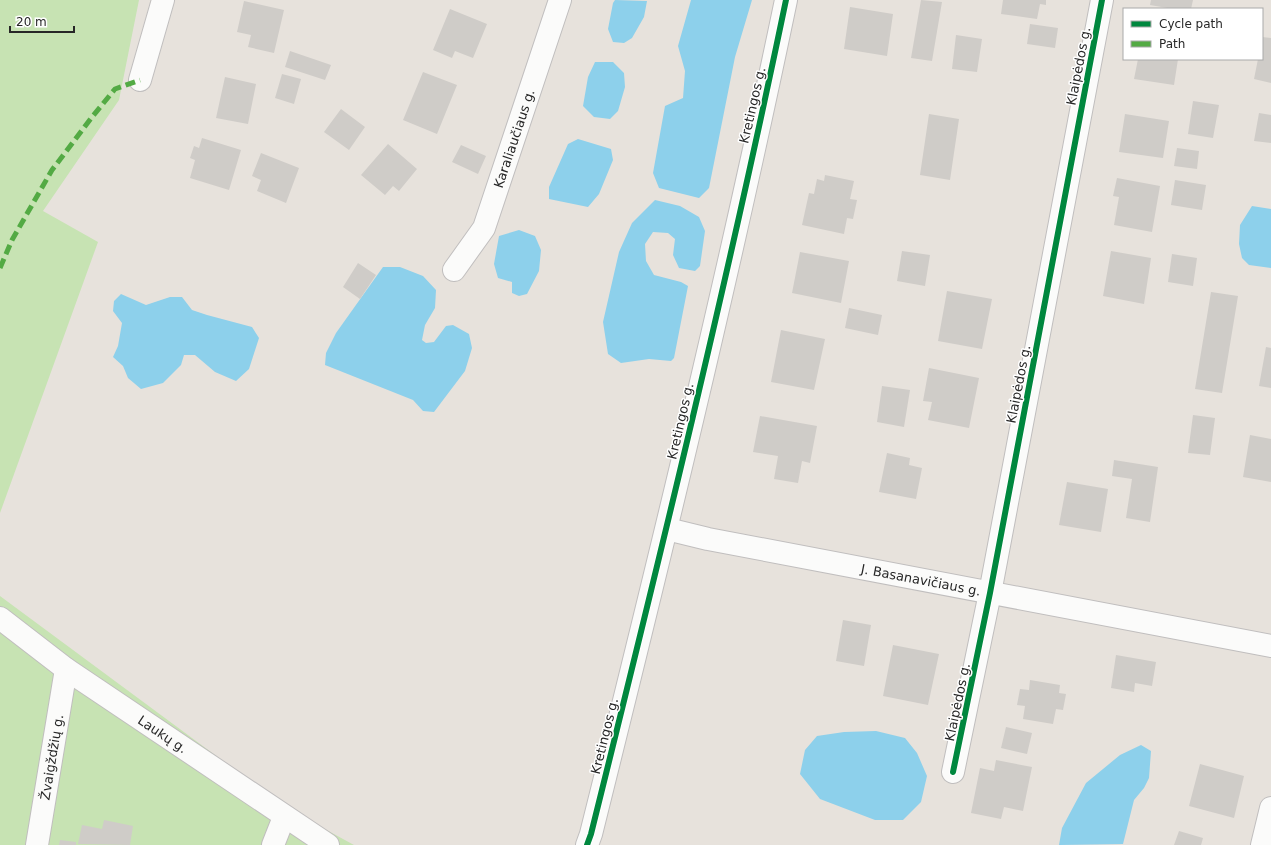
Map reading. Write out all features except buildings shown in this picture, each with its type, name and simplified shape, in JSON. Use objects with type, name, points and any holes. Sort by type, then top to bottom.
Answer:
[{"type":"street","points":[[140,80],[163,0]]},
{"type":"street","name":"Karaliaučiaus g.","points":[[454,270],[484,228],[560,0]]},
{"type":"street","name":"Kretingos g.","points":[[587,845],[667,529],[766,95],[786,0]]},
{"type":"street","name":"Klaipėdos g.","points":[[953,772],[990,593],[1102,0]]},
{"type":"street","name":"J. Basanavičiaus g.","points":[[667,529],[708,539],[1271,646]]},
{"type":"street","name":"Laukų g.","points":[[0,618],[66,669],[328,845]]},
{"type":"street","name":"Žvaigždžių g.","points":[[37,845],[66,669]]},
{"type":"street","points":[[1262,845],[1271,808]]},
{"type":"street","points":[[273,845],[284,816]]},
{"type":"green space","points":[[0,0],[139,0],[119,100],[43,211],[98,242],[0,513]]},
{"type":"green space","points":[[0,596],[288,809],[354,845],[0,845]]},
{"type":"water","points":[[615,0],[647,1],[644,17],[632,38],[624,43],[613,42],[608,29],[613,3]]},
{"type":"water","points":[[691,0],[752,0],[735,57],[709,188],[699,198],[659,188],[653,173],[665,106],[683,98],[685,71],[678,46]]},
{"type":"water","points":[[595,62],[613,62],[624,73],[625,87],[618,111],[610,119],[594,117],[583,106],[588,77]]},
{"type":"water","points":[[578,139],[611,149],[613,160],[599,194],[588,207],[549,199],[549,187],[568,144]]},
{"type":"water","points":[[655,200],[680,206],[699,217],[705,231],[700,266],[695,271],[679,268],[673,255],[675,239],[668,233],[653,232],[645,244],[646,261],[654,275],[681,282],[688,286],[674,358],[671,361],[649,359],[621,363],[608,354],[603,322],[619,252],[632,223]]},
{"type":"water","points":[[1252,206],[1271,209],[1271,268],[1249,265],[1242,258],[1239,244],[1240,225]]},
{"type":"water","points":[[519,230],[535,236],[541,250],[539,271],[527,294],[519,296],[512,293],[512,282],[498,278],[494,264],[499,236]]},
{"type":"water","points":[[383,267],[400,267],[423,276],[436,290],[435,308],[425,325],[422,340],[426,343],[434,342],[446,326],[453,325],[469,334],[472,348],[465,371],[434,412],[423,411],[413,400],[325,365],[326,353],[336,333]]},
{"type":"water","points":[[121,294],[146,305],[170,297],[182,297],[192,310],[252,327],[259,338],[249,369],[236,381],[215,372],[195,355],[184,355],[181,365],[163,383],[141,389],[128,378],[123,366],[113,357],[118,346],[122,323],[113,311],[114,301]]},
{"type":"water","points":[[876,731],[905,738],[917,753],[927,776],[921,802],[903,820],[875,820],[820,799],[800,774],[805,750],[817,736],[844,732]]},
{"type":"water","points":[[1141,745],[1151,751],[1149,778],[1144,788],[1134,800],[1123,844],[1059,845],[1062,828],[1086,783],[1120,755]]},
{"type":"marked path","points":[[0,268],[12,240],[52,170],[115,89],[140,80]]},
{"type":"cycle path","points":[[587,845],[617,730],[693,418],[741,209],[786,0]]},
{"type":"cycle path","points":[[953,772],[990,593],[1102,0]]}]
